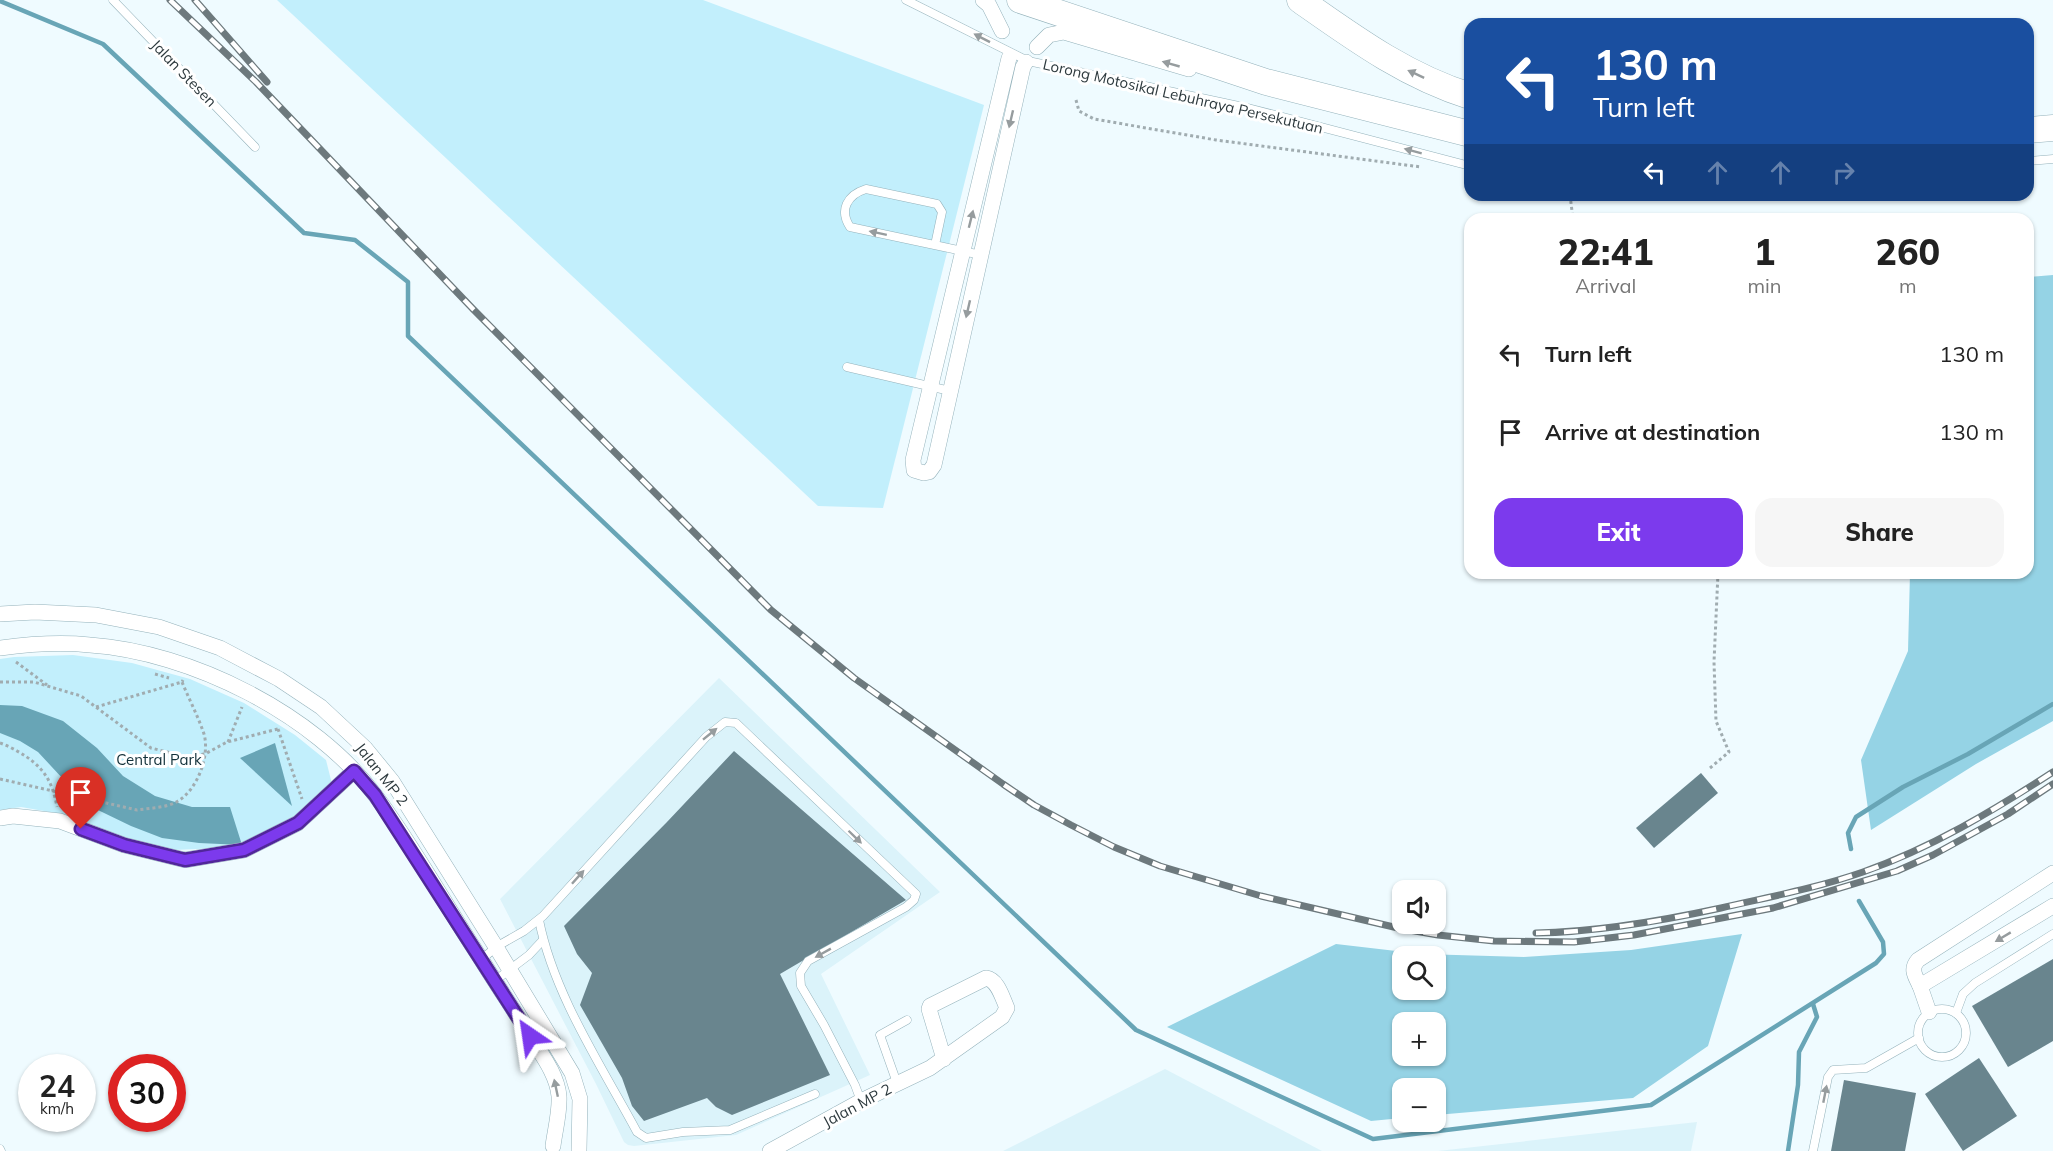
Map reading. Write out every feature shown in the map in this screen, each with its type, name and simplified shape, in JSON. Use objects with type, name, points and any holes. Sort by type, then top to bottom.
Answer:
[{"type":"highway","points":[[1020,0],[1266,81],[1464,132]]},
{"type":"highway","points":[[1300,0],[1358,42],[1411,72],[1464,94]]},
{"type":"highway","points":[[2034,130],[2053,128]]},
{"type":"street","points":[[983,0],[989,5],[1002,31]]},
{"type":"street","points":[[1036,47],[1049,35],[1064,32],[1305,103],[1464,143]]},
{"type":"street","points":[[1009,58],[913,460],[914,470],[919,473],[929,472],[933,468],[1023,67],[1026,62]]},
{"type":"street","name":"Jalan MP 2","points":[[0,614],[35,612],[96,615],[159,627],[220,648],[279,678],[321,707],[365,748],[392,781],[572,1073],[580,1099],[579,1151]]},
{"type":"street","name":"Jalan MP 2","points":[[0,648],[30,644],[91,645],[152,655],[210,674],[264,702],[310,730],[335,750],[375,795],[496,980],[553,1074],[559,1097],[550,1148]]},
{"type":"street","points":[[0,818],[13,816],[60,821],[124,845],[185,860],[244,850],[298,823],[360,777]]},
{"type":"street","points":[[1929,1012],[1913,972],[1918,960],[2051,877]]},
{"type":"street","points":[[1920,986],[2053,906]]},
{"type":"street","name":"Jalan MP 2","points":[[770,1151],[944,1059],[1005,1014],[1007,1008],[994,981],[990,978],[928,1009],[944,1059]]},
{"type":"street","points":[[550,1148],[562,1144],[572,1145],[579,1151]]},
{"type":"lane","name":"Jalan Stesen","points":[[113,0],[255,147]]},
{"type":"lane","name":"Lorong Motosikal Lebuhraya Persekutuan","points":[[906,0],[1028,61],[1248,108],[1464,164]]},
{"type":"lane","points":[[2034,161],[2053,159]]},
{"type":"lane","points":[[935,245],[942,212],[937,204],[866,189],[856,192],[849,200],[845,210],[846,220],[850,227],[981,255]]},
{"type":"lane","points":[[847,367],[950,391]]},
{"type":"lane","points":[[481,960],[496,947],[539,920],[706,737],[726,722],[736,723],[916,894],[914,900],[906,907],[808,961],[800,973],[801,986],[855,1084],[861,1101]]},
{"type":"lane","points":[[539,920],[548,957],[572,1011],[637,1132],[646,1138],[683,1132],[730,1130],[815,1094]]},
{"type":"lane","points":[[1956,1013],[1963,994],[1975,983],[2053,934]]},
{"type":"lane","points":[[496,980],[534,951],[543,940]]},
{"type":"lane","points":[[1942,1009],[1956,1013],[1961,1018],[1966,1039],[1958,1052],[1944,1057],[1936,1056],[1925,1049],[1919,1038],[1920,1024],[1929,1012],[1942,1009]]},
{"type":"lane","points":[[897,1083],[880,1035],[907,1020]]},
{"type":"lane","points":[[1813,1151],[1828,1077],[1833,1070],[1866,1068],[1919,1038]]},
{"type":"path","points":[[1076,100],[1079,111],[1094,119],[1216,140],[1426,167]]},
{"type":"path","points":[[1710,768],[1730,752],[1716,721],[1714,662],[1718,579]]},
{"type":"path","points":[[26,661],[14,661],[49,687]]},
{"type":"path","points":[[151,673],[189,685]]},
{"type":"path","points":[[0,682],[34,682],[81,696],[151,748],[187,757],[205,754],[227,742],[278,729]]},
{"type":"path","points":[[96,708],[182,682]]},
{"type":"path","points":[[0,778],[137,810],[179,801],[202,770],[205,754],[204,736],[182,682]]},
{"type":"path","points":[[227,742],[242,707],[233,703]]},
{"type":"path","points":[[269,724],[278,729],[295,772],[307,815]]},
{"type":"path","points":[[0,743],[22,754],[40,767],[54,790],[60,821]]},
{"type":"shaded area","points":[[2053,275],[2053,721],[1976,764],[1871,830],[1861,760],[1908,651],[1910,579],[2034,579],[2034,277]]},
{"type":"shaded area","points":[[719,678],[940,892],[821,974],[870,1075],[736,1135],[628,1145],[624,1142],[500,899]]},
{"type":"shaded area","points":[[0,705],[22,706],[63,721],[97,748],[123,776],[155,796],[192,807],[230,807],[242,845],[162,838],[71,797],[64,780],[38,752],[0,733]]},
{"type":"shaded area","points":[[275,743],[292,806],[240,758]]},
{"type":"shaded area","points":[[1742,934],[1708,1046],[1633,1098],[1446,1114],[1446,1078],[1392,1078],[1392,1119],[1371,1121],[1167,1027],[1336,944],[1392,951],[1392,1000],[1446,1000],[1446,955],[1524,957],[1631,950]]},
{"type":"shaded area","points":[[1165,1069],[1322,1151],[1003,1151]]},
{"type":"shaded area","points":[[1697,1122],[1691,1151],[1438,1151]]},
{"type":"green space","points":[[277,0],[703,0],[984,105],[883,508],[818,506]]},
{"type":"green space","name":"Central Park","points":[[73,655],[132,663],[190,679],[244,703],[295,735],[326,760],[332,784],[280,828],[241,847],[174,850],[127,839],[67,815],[21,807],[0,810],[0,659]]},
{"type":"building","points":[[734,751],[906,900],[780,974],[830,1075],[732,1115],[716,1107],[707,1098],[644,1121],[632,1106],[622,1078],[580,1005],[592,973],[577,954],[564,926]]},
{"type":"building","points":[[1701,773],[1718,793],[1654,848],[1636,828]]},
{"type":"building","points":[[2053,959],[2053,1041],[2008,1067],[1972,1006]]},
{"type":"building","points":[[1979,1058],[2017,1116],[1963,1151],[1925,1094]]},
{"type":"building","points":[[1844,1080],[1916,1093],[1905,1151],[1831,1151]]},
{"type":"waterway","points":[[0,1],[103,44],[304,233],[355,240],[408,282],[408,336],[1136,1030],[1373,1139],[1651,1105],[1876,963],[1884,954],[1883,942],[1859,901]]},
{"type":"waterway","points":[[1851,849],[1848,833],[1856,817],[1903,787],[1968,754],[2053,704]]},
{"type":"waterway","points":[[1788,1151],[1798,1085],[1799,1052],[1817,1017],[1813,1004]]},
{"type":"railway","points":[[170,0],[256,82],[473,309],[771,610],[854,678],[1003,784],[1034,805],[1114,847],[1160,866],[1261,896],[1398,928],[1494,941],[1574,942],[1634,935],[1773,908],[1897,871],[1933,855],[2008,814],[2053,784]]},
{"type":"railway","points":[[195,0],[267,82]]},
{"type":"railway","points":[[1536,933],[1606,928],[1676,917],[1846,878],[1913,852],[1937,840],[2008,801],[2053,772]]},
{"type":"route","points":[[81,829],[124,845],[185,860],[244,850],[298,823],[354,771],[375,795],[530,1036]]}]
